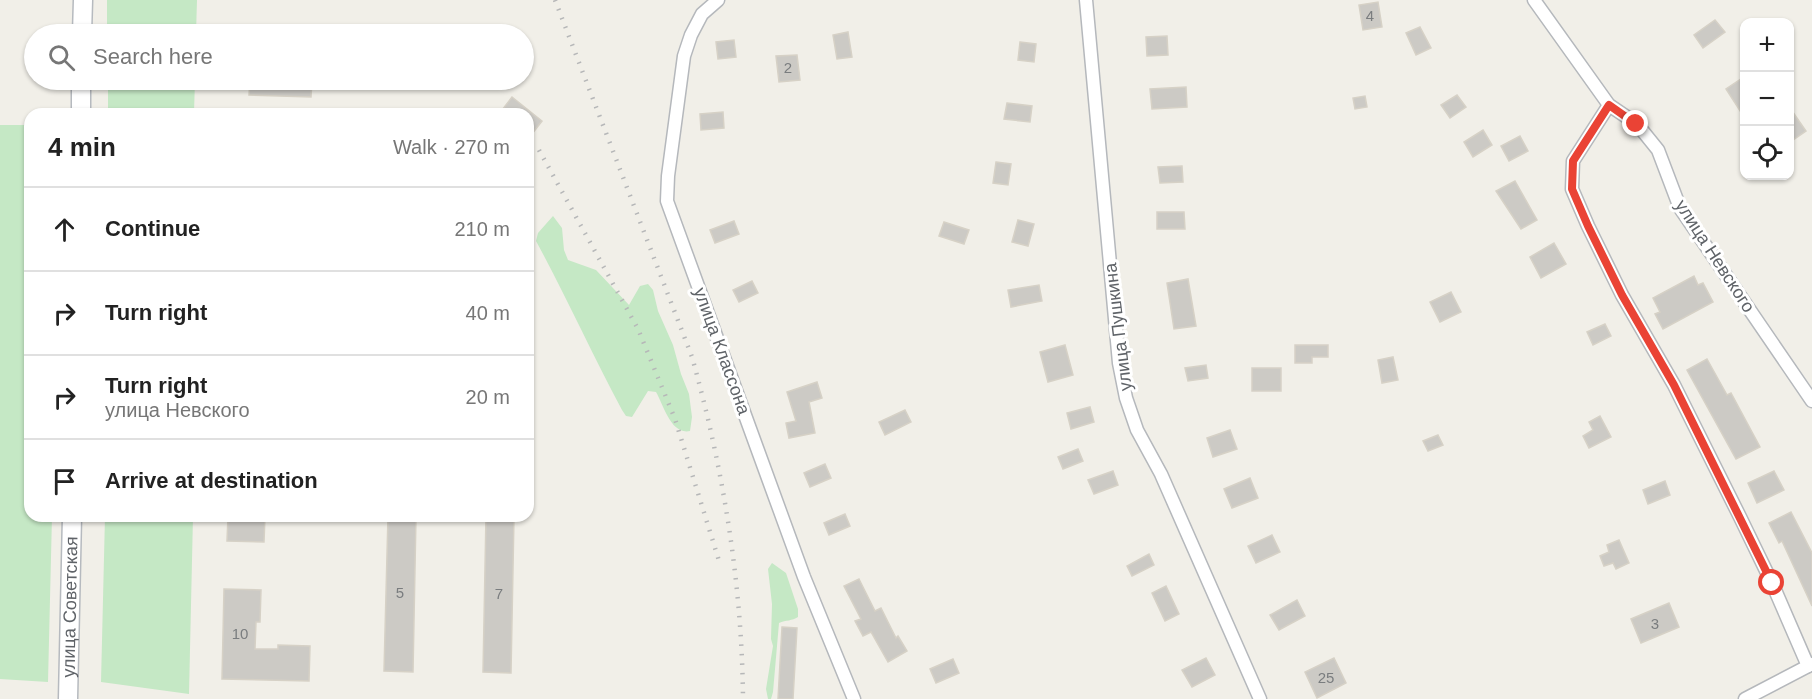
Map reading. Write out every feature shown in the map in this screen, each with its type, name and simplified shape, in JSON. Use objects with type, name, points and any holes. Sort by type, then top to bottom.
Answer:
[{"type":"street","points":[[82,24],[83,0]]},
{"type":"street","name":"улица Классона","points":[[718,0],[702,14],[691,35],[684,56],[668,176],[667,201],[804,577],[854,699]]},
{"type":"street","name":"улица Пушкина","points":[[1086,0],[1119,363],[1126,398],[1137,430],[1161,474],[1260,699]]},
{"type":"street","name":"улица Невского","points":[[1534,0],[1609,105],[1636,124],[1658,150],[1680,208],[1812,401]]},
{"type":"street","points":[[81,90],[81,108]]},
{"type":"street","points":[[1609,105],[1573,161],[1572,189],[1622,295],[1674,385],[1810,665],[1744,699]]},
{"type":"street","name":"улица Советская","points":[[68,699],[72,522]]},
{"type":"green space","points":[[107,0],[197,0],[196,24],[107,24]]},
{"type":"green space","points":[[108,90],[195,90],[194,108],[108,108]]},
{"type":"green space","points":[[0,125],[24,125],[24,522],[52,522],[48,682],[0,679]]},
{"type":"green space","points":[[553,216],[562,228],[564,250],[568,260],[596,270],[629,305],[640,286],[648,284],[653,290],[658,311],[673,345],[689,394],[692,417],[690,431],[678,429],[673,424],[656,392],[648,391],[632,417],[626,416],[622,410],[536,241],[538,233]]},
{"type":"green space","points":[[105,522],[193,522],[189,694],[101,682]]},
{"type":"green space","points":[[772,563],[786,573],[798,609],[798,617],[779,623],[773,692],[771,699],[768,699],[766,689],[773,646],[768,569]]},
{"type":"building","points":[[1378,2],[1382,27],[1363,30],[1359,5]]},
{"type":"building","points":[[1715,20],[1725,32],[1703,48],[1694,35]]},
{"type":"building","points":[[1420,27],[1431,48],[1416,55],[1406,33]]},
{"type":"building","points":[[848,32],[852,57],[837,59],[833,35]]},
{"type":"building","points":[[1167,36],[1168,55],[1147,56],[1146,37]]},
{"type":"building","points":[[734,40],[736,57],[718,59],[716,42]]},
{"type":"building","points":[[1020,42],[1036,44],[1034,62],[1018,60]]},
{"type":"building","points":[[797,55],[800,80],[779,82],[776,56]]},
{"type":"building","points":[[1740,80],[1740,111],[1726,89]]},
{"type":"building","points":[[1186,87],[1187,107],[1152,109],[1150,89]]},
{"type":"building","points":[[249,90],[311,90],[311,97],[249,95]]},
{"type":"building","points":[[1457,95],[1466,107],[1450,118],[1441,105]]},
{"type":"building","points":[[1365,96],[1367,107],[1355,109],[1353,98]]},
{"type":"building","points":[[512,97],[526,108],[504,108]]},
{"type":"building","points":[[1007,103],[1032,106],[1030,122],[1004,119]]},
{"type":"building","points":[[723,112],[724,128],[701,130],[700,114]]},
{"type":"building","points":[[1794,114],[1806,131],[1794,139]]},
{"type":"building","points":[[534,115],[542,121],[534,131]]},
{"type":"building","points":[[1483,130],[1492,145],[1473,157],[1464,142]]},
{"type":"building","points":[[1520,136],[1528,151],[1509,161],[1501,146]]},
{"type":"building","points":[[996,162],[1011,164],[1008,185],[993,183]]},
{"type":"building","points":[[1182,166],[1183,182],[1160,183],[1158,167]]},
{"type":"building","points":[[1515,181],[1537,220],[1521,229],[1496,191]]},
{"type":"building","points":[[1157,212],[1184,212],[1185,229],[1157,229]]},
{"type":"building","points":[[1018,220],[1034,224],[1028,246],[1012,242]]},
{"type":"building","points":[[734,221],[739,234],[715,243],[710,230]]},
{"type":"building","points":[[944,222],[969,230],[964,244],[939,236]]},
{"type":"building","points":[[1554,243],[1566,264],[1541,278],[1530,257]]},
{"type":"building","points":[[1694,276],[1698,285],[1703,283],[1713,302],[1663,329],[1655,314],[1660,312],[1653,298]]},
{"type":"building","points":[[1188,279],[1196,326],[1174,329],[1167,283]]},
{"type":"building","points":[[752,281],[758,293],[739,302],[733,290]]},
{"type":"building","points":[[1039,285],[1042,301],[1011,307],[1008,290]]},
{"type":"building","points":[[1451,292],[1461,312],[1440,322],[1430,302]]},
{"type":"building","points":[[1605,324],[1611,336],[1593,345],[1587,332]]},
{"type":"building","points":[[1065,345],[1073,375],[1048,382],[1040,352]]},
{"type":"building","points":[[1295,345],[1328,345],[1328,357],[1312,357],[1312,363],[1295,363]]},
{"type":"building","points":[[1393,357],[1398,380],[1382,383],[1378,360]]},
{"type":"building","points":[[1707,359],[1727,395],[1731,393],[1760,447],[1736,459],[1687,370]]},
{"type":"building","points":[[1206,365],[1208,378],[1188,381],[1185,368]]},
{"type":"building","points":[[1252,368],[1281,368],[1281,391],[1252,391]]},
{"type":"building","points":[[817,382],[822,398],[809,402],[815,433],[789,438],[786,423],[796,421],[787,392]]},
{"type":"building","points":[[1090,407],[1094,422],[1071,429],[1067,413]]},
{"type":"building","points":[[905,410],[911,422],[885,435],[879,422]]},
{"type":"building","points":[[1600,416],[1611,437],[1589,448],[1583,436],[1593,430],[1589,422]]},
{"type":"building","points":[[1230,430],[1237,449],[1213,457],[1207,438]]},
{"type":"building","points":[[1438,435],[1443,445],[1428,451],[1423,441]]},
{"type":"building","points":[[1078,449],[1083,461],[1063,469],[1058,457]]},
{"type":"building","points":[[825,464],[831,478],[810,487],[804,473]]},
{"type":"building","points":[[1113,471],[1118,485],[1094,494],[1088,480]]},
{"type":"building","points":[[1774,471],[1784,490],[1757,503],[1748,483]]},
{"type":"building","points":[[1250,478],[1258,498],[1232,508],[1224,489]]},
{"type":"building","points":[[1665,481],[1670,495],[1648,504],[1643,490]]},
{"type":"building","points":[[1791,512],[1812,553],[1812,606],[1782,541],[1779,543],[1769,523]]},
{"type":"building","points":[[845,514],[850,526],[829,535],[824,523]]},
{"type":"building","points":[[228,522],[265,522],[264,542],[227,541]]},
{"type":"building","points":[[388,522],[416,522],[413,672],[384,671]]},
{"type":"building","points":[[486,522],[514,522],[511,673],[483,672]]},
{"type":"building","points":[[1272,535],[1280,552],[1256,563],[1248,546]]},
{"type":"building","points":[[1619,540],[1629,563],[1616,569],[1613,563],[1604,566],[1600,556],[1609,552],[1607,545]]},
{"type":"building","points":[[1149,554],[1154,565],[1132,576],[1127,566]]},
{"type":"building","points":[[859,579],[875,611],[881,608],[896,638],[898,636],[907,651],[888,662],[871,632],[863,636],[855,621],[861,619],[844,586]]},
{"type":"building","points":[[1166,586],[1179,614],[1165,621],[1152,593]]},
{"type":"building","points":[[224,589],[261,590],[260,622],[256,622],[255,649],[278,649],[278,645],[310,646],[309,681],[222,679]]},
{"type":"building","points":[[1297,600],[1305,616],[1279,630],[1270,615]]},
{"type":"building","points":[[1669,603],[1679,627],[1641,643],[1631,619]]},
{"type":"building","points":[[782,627],[797,628],[793,699],[778,699]]},
{"type":"building","points":[[1206,658],[1215,675],[1192,687],[1182,670]]},
{"type":"building","points":[[1334,658],[1346,683],[1317,698],[1305,672]]},
{"type":"building","points":[[953,659],[959,673],[936,683],[930,669]]},
{"type":"railway","points":[[555,0],[692,357],[713,441],[729,526],[739,612],[743,699]]},
{"type":"railway","points":[[539,150],[638,329],[675,419],[720,564]]},
{"type":"route","points":[[1636,124],[1609,105],[1573,161],[1572,189],[1622,295],[1674,385],[1772,583]]}]
